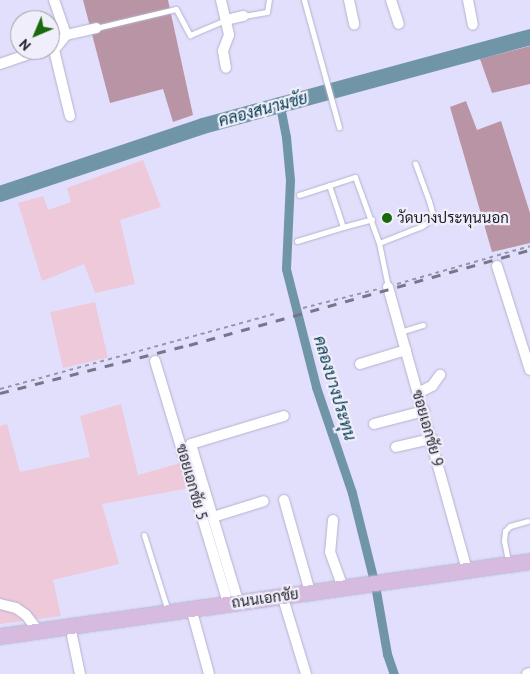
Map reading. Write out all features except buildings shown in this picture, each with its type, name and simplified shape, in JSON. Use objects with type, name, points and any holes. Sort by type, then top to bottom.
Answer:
[{"type":"main road","name":"ถนนเอกชัย","points":[[0,636],[168,611],[530,562]]},
{"type":"street","points":[[54,0],[66,35]]},
{"type":"street","points":[[221,0],[229,35],[224,51],[226,68]]},
{"type":"street","points":[[349,0],[354,24]]},
{"type":"street","points":[[391,0],[399,24]]},
{"type":"street","points":[[468,0],[473,25]]},
{"type":"street","points":[[226,20],[244,16]]},
{"type":"street","points":[[60,40],[66,35],[96,28]]},
{"type":"street","points":[[56,60],[70,116]]},
{"type":"street","points":[[497,266],[530,370]]},
{"type":"street","name":"ซอยเอกชัย 9","points":[[388,287],[432,439],[467,570]]},
{"type":"street","points":[[360,364],[406,350]]},
{"type":"street","name":"ซอยเอกชัย 5","points":[[155,361],[233,602]]},
{"type":"street","points":[[418,392],[432,386],[440,375]]},
{"type":"street","points":[[374,424],[424,411]]},
{"type":"street","points":[[233,602],[213,517],[191,444],[284,416]]},
{"type":"street","points":[[396,447],[432,439]]},
{"type":"street","points":[[284,500],[310,592]]},
{"type":"street","points":[[213,517],[264,501]]},
{"type":"street","points":[[333,520],[330,552],[350,587]]},
{"type":"street","points":[[282,596],[306,674]]},
{"type":"street","points":[[0,604],[16,608],[26,615],[38,631]]},
{"type":"street","points":[[191,608],[209,674]]},
{"type":"street","points":[[70,626],[80,674]]},
{"type":"lane","points":[[244,16],[267,12],[269,0]]},
{"type":"lane","points":[[304,0],[339,127]]},
{"type":"lane","points":[[96,28],[176,9],[190,35],[226,20]]},
{"type":"lane","points":[[379,243],[422,226],[432,220],[431,208],[415,163]]},
{"type":"lane","points":[[299,195],[355,177],[372,219],[388,287]]},
{"type":"lane","points":[[329,185],[343,227]]},
{"type":"lane","points":[[297,241],[372,219]]},
{"type":"lane","points":[[400,332],[423,325]]},
{"type":"lane","points":[[508,564],[504,541],[505,531],[510,526],[527,521]]},
{"type":"lane","points":[[144,535],[168,611]]},
{"type":"path","points":[[303,308],[388,287],[530,246]]},
{"type":"path","points":[[0,389],[274,314]]},
{"type":"shaded area","points":[[83,0],[168,0],[193,115],[173,122],[163,89],[110,103]]},
{"type":"shaded area","points":[[530,46],[530,84],[492,93],[480,59]]},
{"type":"shaded area","points":[[466,101],[477,130],[501,121],[530,213],[530,243],[492,252],[450,107]]},
{"type":"shaded area","points":[[143,160],[161,207],[120,220],[135,284],[95,293],[84,264],[42,281],[18,203],[43,196],[48,210],[71,202],[67,188]]},
{"type":"shaded area","points":[[95,302],[108,358],[63,368],[50,312]]},
{"type":"shaded area","points":[[121,404],[138,475],[184,462],[190,488],[102,504],[119,564],[53,580],[61,616],[0,624],[0,426],[7,424],[20,472],[90,457],[80,416]]},
{"type":"waterway","name":"คลองสนามชัย","points":[[0,194],[203,126],[530,37]]},
{"type":"waterway","name":"คลองบางประทุน","points":[[280,106],[286,137],[290,180],[286,269],[316,387],[352,493],[375,585],[387,654],[394,674]]},
{"type":"railway","points":[[0,393],[189,345],[530,250]]},
{"type":"place","name":"วัดบางประทุนนอก","points":[[387,218]]}]
